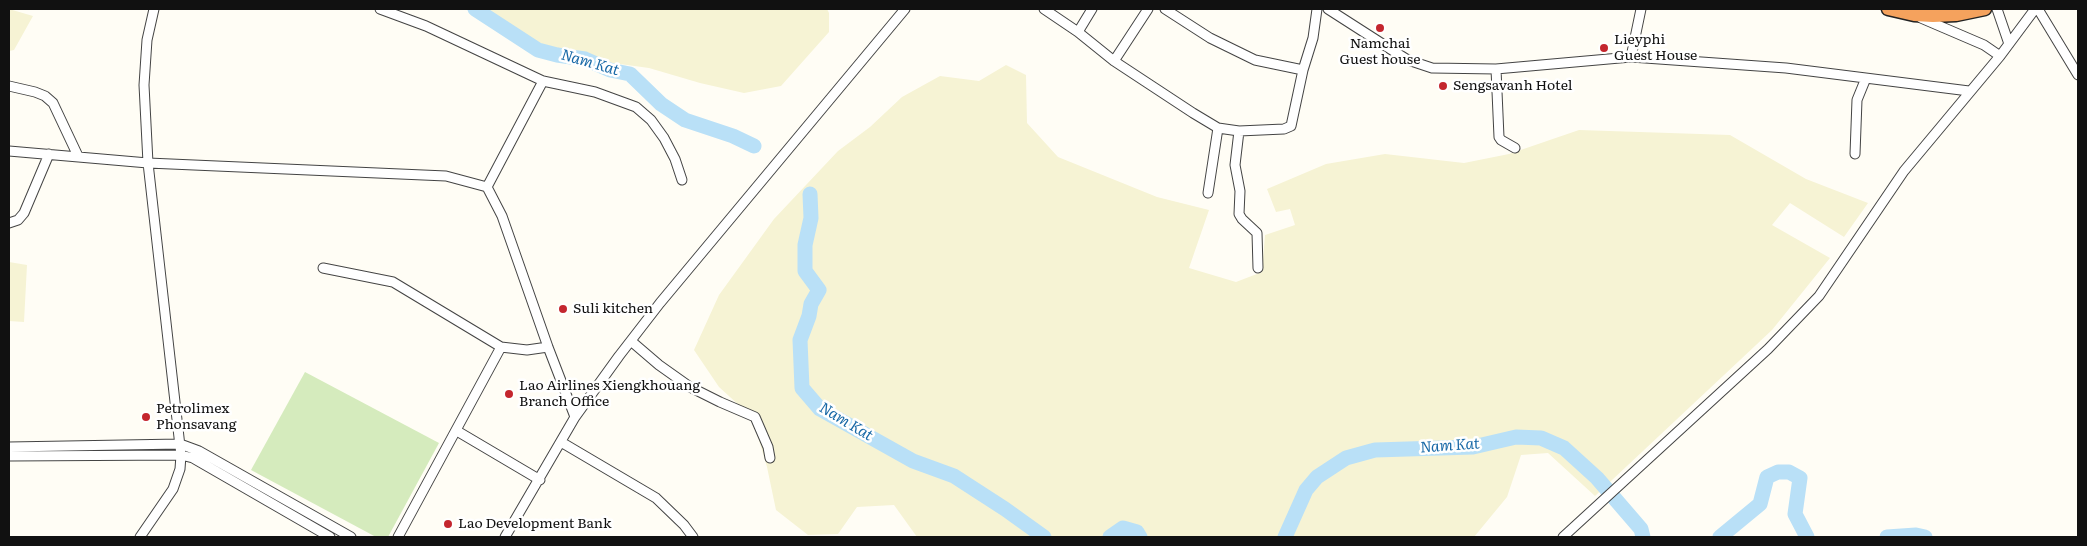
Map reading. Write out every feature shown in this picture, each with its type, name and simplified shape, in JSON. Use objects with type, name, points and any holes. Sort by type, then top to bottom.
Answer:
[{"type":"highway","points":[[1888,9],[1914,15],[1956,15],[1986,9]]},
{"type":"street","points":[[140,537],[173,489],[180,468],[180,444],[148,163],[144,85],[147,40],[154,9]]},
{"type":"street","points":[[380,9],[426,26],[542,82],[595,92],[636,107],[651,120],[664,138],[675,159],[682,180]]},
{"type":"street","points":[[505,537],[576,417],[631,341],[660,303],[905,9]]},
{"type":"street","points":[[1044,9],[1078,32],[1114,61],[1193,113],[1218,128],[1240,131],[1290,126],[1303,70],[1313,38],[1317,9]]},
{"type":"street","points":[[1078,32],[1092,9]]},
{"type":"street","points":[[1114,61],[1148,9]]},
{"type":"street","points":[[1165,9],[1210,38],[1255,60],[1303,70]]},
{"type":"street","points":[[1328,9],[1395,52],[1432,68],[1496,69],[1631,57],[1786,68],[1969,91]]},
{"type":"street","points":[[1631,57],[1641,9]]},
{"type":"street","points":[[1997,9],[2009,44]]},
{"type":"street","points":[[1563,537],[1768,349],[1819,296],[1904,170],[2000,56],[2036,9],[2078,75]]},
{"type":"street","points":[[1914,15],[1984,45],[2000,56]]},
{"type":"street","points":[[1496,69],[1499,136],[1501,140],[1516,148]]},
{"type":"street","points":[[1855,154],[1857,100],[1866,78]]},
{"type":"street","points":[[487,187],[542,82]]},
{"type":"street","points":[[9,86],[35,92],[45,96],[53,103],[78,156]]},
{"type":"street","points":[[1208,193],[1218,128]]},
{"type":"street","points":[[1240,131],[1235,165],[1240,191],[1240,214],[1242,219],[1257,232],[1258,268]]},
{"type":"street","points":[[9,151],[148,163],[446,176],[487,187],[502,216],[548,348],[576,417]]},
{"type":"street","points":[[9,224],[18,220],[24,213],[49,154]]},
{"type":"street","points":[[323,268],[393,282],[501,347],[526,350],[548,348]]},
{"type":"street","points":[[631,341],[659,365],[690,387],[755,417],[768,447],[770,458]]},
{"type":"street","points":[[398,537],[501,347]]},
{"type":"street","points":[[457,431],[540,480]]},
{"type":"street","points":[[561,442],[656,498],[684,525],[693,537]]},
{"type":"street","points":[[9,447],[180,444],[199,451],[351,537]]},
{"type":"street","points":[[9,456],[180,455],[193,458],[330,537]]},
{"type":"shaded area","points":[[9,9],[33,16],[14,50],[9,51]]},
{"type":"shaded area","points":[[475,9],[827,9],[829,13],[829,32],[781,86],[744,93],[700,83],[649,68],[554,55],[538,50]]},
{"type":"shaded area","points":[[1006,65],[1026,75],[1027,123],[1058,157],[1157,197],[1209,210],[1189,268],[1236,282],[1262,272],[1265,235],[1295,225],[1290,209],[1276,212],[1267,189],[1326,164],[1385,154],[1464,163],[1509,154],[1579,130],[1730,135],[1806,179],[1868,203],[1844,237],[1790,203],[1772,225],[1830,258],[1772,330],[1595,496],[1548,453],[1521,455],[1507,497],[1474,537],[917,537],[894,505],[857,507],[838,534],[808,535],[776,510],[767,467],[752,417],[719,387],[694,350],[719,295],[774,219],[838,151],[870,127],[902,97],[940,76],[979,81]]},
{"type":"shaded area","points":[[9,262],[27,265],[24,322],[9,321]]},
{"type":"green space","points":[[305,372],[439,443],[388,537],[376,537],[251,470]]},
{"type":"waterway","name":"Nam Kat","points":[[475,9],[538,50],[585,59],[610,70],[630,74],[661,104],[685,120],[733,136],[754,146]]},
{"type":"waterway","name":"Nam Kat","points":[[810,194],[811,218],[805,245],[805,271],[819,290],[811,304],[809,316],[800,340],[802,388],[820,409],[913,461],[954,476],[1044,537]]},
{"type":"waterway","name":"Nam Kat","points":[[1285,537],[1306,490],[1317,477],[1346,458],[1375,450],[1473,447],[1516,437],[1541,438],[1564,448],[1597,478],[1641,529],[1643,537]]},
{"type":"waterway","name":"Nam Kat","points":[[1720,537],[1760,504],[1767,477],[1778,472],[1789,472],[1800,478],[1795,514],[1807,537]]},
{"type":"waterway","name":"Nam Kat","points":[[1110,537],[1123,528],[1137,532],[1140,537]]},
{"type":"waterway","name":"Nam Kat","points":[[1887,537],[1916,535],[1925,537]]},
{"type":"place","name":"Namchai Guest house","points":[[1380,28]]},
{"type":"place","name":"Lieyphi Guest House","points":[[1604,48]]},
{"type":"place","name":"Sengsavanh Hotel","points":[[1443,86]]},
{"type":"place","name":"Suli kitchen","points":[[563,309]]},
{"type":"place","name":"Lao Airlines Xiengkhouang Branch Office","points":[[509,394]]},
{"type":"place","name":"Petrolimex Phonsavang","points":[[146,417]]},
{"type":"place","name":"Lao Development Bank","points":[[448,524]]}]
